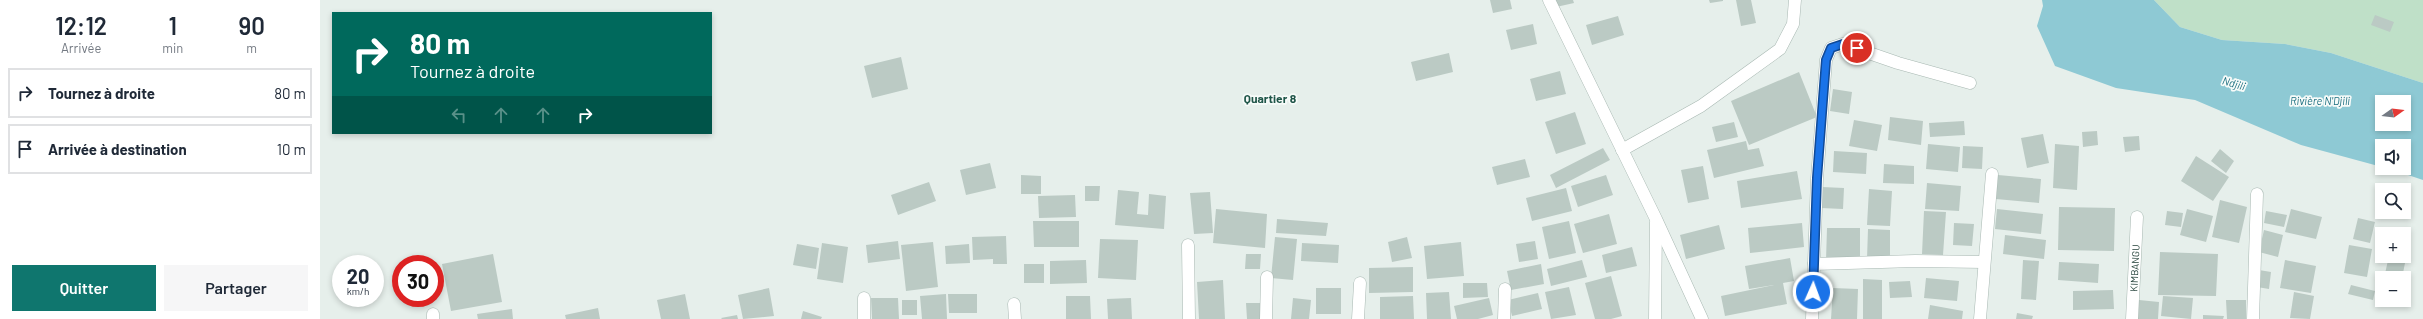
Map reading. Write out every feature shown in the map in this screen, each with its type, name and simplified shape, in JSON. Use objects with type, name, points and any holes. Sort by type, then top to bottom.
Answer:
[{"type":"street","points":[[1549,0],[1656,219],[1702,319]]},
{"type":"street","points":[[1622,150],[1701,106],[1780,50],[1792,24],[1795,0]]},
{"type":"street","points":[[1812,319],[1817,178],[1826,60],[1831,48],[1843,44],[1898,63],[1970,83]]},
{"type":"street","points":[[1980,319],[1992,174]]},
{"type":"street","points":[[2253,319],[2257,194]]},
{"type":"street","name":"KIMBANGU","points":[[2132,319],[2137,217]]},
{"type":"street","points":[[1655,319],[1656,219]]},
{"type":"street","points":[[1188,245],[1189,319]]},
{"type":"street","points":[[1814,264],[1915,260],[1984,262]]},
{"type":"street","points":[[1266,319],[1267,277]]},
{"type":"street","points":[[1358,319],[1360,283]]},
{"type":"street","points":[[1504,319],[1505,289]]},
{"type":"street","points":[[864,298],[864,319]]},
{"type":"street","points":[[1014,304],[1016,319]]},
{"type":"green space","points":[[2154,0],[2423,0],[2423,83],[2331,53],[2285,44],[2222,40],[2180,27]]},
{"type":"water","name":"Rivière N'Djili","points":[[2042,0],[2154,0],[2180,27],[2222,40],[2285,44],[2331,53],[2423,83],[2423,180],[2408,175],[2411,175],[2411,139],[2375,139],[2375,165],[2301,145],[2195,100],[2116,88],[2055,66],[2037,26],[2043,6]]},
{"type":"building","points":[[1490,0],[1510,0],[1512,9],[1493,13]]},
{"type":"building","points":[[1555,0],[1573,0],[1574,3],[1556,7]]},
{"type":"building","points":[[1709,0],[1723,0],[1723,1],[1710,3]]},
{"type":"building","points":[[1736,0],[1751,0],[1756,23],[1741,26]]},
{"type":"building","points":[[2375,15],[2394,22],[2390,32],[2371,25]]},
{"type":"building","points":[[1618,16],[1624,35],[1592,45],[1586,25]]},
{"type":"building","points":[[1533,24],[1537,44],[1511,50],[1506,30]]},
{"type":"building","points":[[1449,53],[1453,72],[1416,81],[1411,62]]},
{"type":"building","points":[[901,57],[908,89],[872,98],[864,66]]},
{"type":"building","points":[[1560,71],[1566,94],[1536,101],[1530,79]]},
{"type":"building","points":[[1799,72],[1817,117],[1749,145],[1731,101]]},
{"type":"building","points":[[1833,89],[1852,92],[1849,114],[1830,111]]},
{"type":"building","points":[[1575,112],[1586,144],[1556,154],[1545,122]]},
{"type":"building","points":[[1890,117],[1923,121],[1921,145],[1888,140]]},
{"type":"building","points":[[1854,120],[1882,125],[1877,151],[1849,146]]},
{"type":"building","points":[[1964,121],[1965,135],[1930,137],[1929,123]]},
{"type":"building","points":[[1734,122],[1738,137],[1716,142],[1712,127]]},
{"type":"building","points":[[2097,131],[2098,145],[2083,147],[2082,132]]},
{"type":"building","points":[[2043,134],[2049,163],[2027,168],[2021,138]]},
{"type":"building","points":[[2139,136],[2140,150],[2125,152],[2123,137]]},
{"type":"building","points":[[1746,141],[1748,150],[1759,148],[1764,166],[1714,178],[1707,150]]},
{"type":"building","points":[[1928,144],[1960,147],[1958,172],[1926,169]]},
{"type":"building","points":[[2055,144],[2079,146],[2077,190],[2053,188]]},
{"type":"building","points":[[1963,146],[1983,147],[1982,169],[1962,168]]},
{"type":"building","points":[[1603,148],[1610,160],[1556,188],[1550,175]]},
{"type":"building","points":[[2220,149],[2234,161],[2226,173],[2211,161]]},
{"type":"building","points":[[1834,151],[1867,153],[1866,174],[1833,172]]},
{"type":"building","points":[[2196,156],[2229,177],[2213,201],[2181,181]]},
{"type":"building","points":[[1525,159],[1530,177],[1497,185],[1492,167]]},
{"type":"building","points":[[990,163],[996,188],[966,195],[960,170]]},
{"type":"building","points":[[1884,164],[1914,166],[1914,184],[1883,183]]},
{"type":"building","points":[[1703,166],[1709,199],[1688,203],[1681,170]]},
{"type":"building","points":[[1797,171],[1802,199],[1741,208],[1737,181]]},
{"type":"building","points":[[1021,175],[1041,176],[1041,194],[1021,194]]},
{"type":"building","points":[[1606,175],[1613,195],[1578,207],[1571,186]]},
{"type":"building","points":[[1998,175],[2041,179],[2039,203],[1996,199]]},
{"type":"building","points":[[929,182],[936,201],[898,215],[891,195]]},
{"type":"building","points":[[1927,183],[1961,186],[1959,211],[1925,209]]},
{"type":"building","points":[[1085,186],[1100,186],[1099,201],[1085,201]]},
{"type":"building","points":[[1822,187],[1844,188],[1843,209],[1821,208]]},
{"type":"building","points":[[1566,188],[1572,211],[1532,221],[1526,198]]},
{"type":"building","points":[[1869,189],[1892,191],[1890,226],[1867,225]]},
{"type":"building","points":[[1118,190],[1139,192],[1137,214],[1148,215],[1149,194],[1166,196],[1164,229],[1115,225]]},
{"type":"building","points":[[1210,192],[1213,233],[1194,234],[1190,193]]},
{"type":"building","points":[[1075,195],[1076,217],[1039,218],[1038,196]]},
{"type":"building","points":[[2220,200],[2247,207],[2239,243],[2212,237]]},
{"type":"building","points":[[2059,207],[2115,208],[2114,251],[2058,250]]},
{"type":"building","points":[[1216,209],[1267,214],[1265,248],[1213,243]]},
{"type":"building","points":[[1997,209],[2043,214],[2041,234],[1995,229]]},
{"type":"building","points":[[2187,209],[2213,216],[2206,242],[2180,235]]},
{"type":"building","points":[[2291,209],[2322,217],[2316,239],[2285,232]]},
{"type":"building","points":[[1924,211],[1946,212],[1943,255],[1922,254]]},
{"type":"building","points":[[2167,211],[2183,213],[2181,227],[2165,225]]},
{"type":"building","points":[[2266,211],[2287,215],[2284,227],[2264,223]]},
{"type":"building","points":[[1609,214],[1617,244],[1583,253],[1574,224]]},
{"type":"building","points":[[2358,218],[2375,222],[2370,243],[2353,239]]},
{"type":"building","points":[[1277,219],[1328,223],[1326,236],[1276,233]]},
{"type":"building","points":[[1033,221],[1079,221],[1079,247],[1034,247]]},
{"type":"building","points":[[1569,221],[1576,253],[1549,259],[1542,227]]},
{"type":"building","points":[[1802,223],[1804,247],[1750,253],[1748,228]]},
{"type":"building","points":[[1954,223],[1974,224],[1972,246],[1953,245]]},
{"type":"building","points":[[1719,225],[1725,249],[1686,259],[1680,235]]},
{"type":"building","points":[[1827,228],[1860,228],[1860,261],[1826,261]]},
{"type":"building","points":[[1868,229],[1890,230],[1890,260],[1867,259]]},
{"type":"building","points":[[2264,230],[2283,235],[2278,257],[2259,252]]},
{"type":"building","points":[[2005,235],[2046,240],[2044,259],[2003,254]]},
{"type":"building","points":[[1006,236],[1007,264],[993,264],[993,259],[973,260],[972,237]]},
{"type":"building","points":[[1275,237],[1297,239],[1293,280],[1271,278]]},
{"type":"building","points":[[1407,237],[1412,258],[1392,262],[1388,242]]},
{"type":"building","points":[[1100,239],[1138,240],[1136,280],[1098,278]]},
{"type":"building","points":[[898,241],[900,259],[868,263],[866,245]]},
{"type":"building","points":[[1535,241],[1538,259],[1519,262],[1516,244]]},
{"type":"building","points":[[933,242],[938,287],[906,291],[901,245]]},
{"type":"building","points":[[1461,242],[1464,276],[1427,279],[1424,246]]},
{"type":"building","points":[[822,243],[848,247],[843,283],[817,279]]},
{"type":"building","points":[[1302,243],[1339,245],[1338,263],[1301,261]]},
{"type":"building","points":[[797,244],[819,248],[816,269],[793,265]]},
{"type":"building","points":[[969,244],[970,263],[946,264],[945,246]]},
{"type":"building","points":[[2349,245],[2372,249],[2367,277],[2344,273]]},
{"type":"building","points":[[1632,247],[1637,266],[1606,273],[1602,255]]},
{"type":"building","points":[[2160,252],[2218,254],[2216,296],[2158,295]]},
{"type":"building","points":[[493,254],[502,302],[451,311],[444,274],[444,264]]},
{"type":"building","points":[[1246,254],[1261,254],[1260,269],[1245,269]]},
{"type":"building","points":[[1790,258],[1794,281],[1783,283],[1787,304],[1725,316],[1721,296],[1774,285],[1749,289],[1745,266]]},
{"type":"building","points":[[1086,260],[1087,283],[1050,284],[1050,261]]},
{"type":"building","points":[[1582,260],[1587,277],[1551,286],[1547,269]]},
{"type":"building","points":[[2023,260],[2039,261],[2036,300],[2021,299]]},
{"type":"building","points":[[2285,260],[2316,266],[2311,293],[2280,288]]},
{"type":"building","points":[[2059,262],[2099,264],[2098,283],[2058,280]]},
{"type":"building","points":[[2387,263],[2405,263],[2403,271],[2386,271]]},
{"type":"building","points":[[1024,264],[1044,264],[1044,283],[1024,283]]},
{"type":"building","points":[[1541,264],[1544,284],[1511,290],[1507,271]]},
{"type":"building","points":[[1413,267],[1413,292],[1369,293],[1369,268]]},
{"type":"building","points":[[2259,270],[2271,272],[2269,289],[2257,287]]},
{"type":"building","points":[[1611,276],[1622,316],[1611,319],[1595,319],[1585,283]]},
{"type":"building","points":[[1926,278],[1959,281],[1957,301],[1924,298]]},
{"type":"building","points":[[1863,279],[1882,280],[1882,319],[1863,319]]},
{"type":"building","points":[[1223,280],[1225,319],[1199,319],[1197,282]]},
{"type":"building","points":[[1910,281],[1912,297],[1890,298],[1889,282]]},
{"type":"building","points":[[1463,283],[1487,283],[1488,297],[1463,298]]},
{"type":"building","points":[[2351,285],[2375,291],[2373,300],[2348,294]]},
{"type":"building","points":[[1569,287],[1576,315],[1551,319],[1545,292]]},
{"type":"building","points":[[769,288],[774,316],[743,319],[738,295]]},
{"type":"building","points":[[1316,288],[1341,288],[1341,314],[1316,314]]},
{"type":"building","points":[[1833,288],[1858,289],[1857,319],[1831,319]]},
{"type":"building","points":[[2113,290],[2114,309],[2073,310],[2073,291]]},
{"type":"building","points":[[1449,292],[1451,319],[1427,319],[1426,293]]},
{"type":"building","points":[[2294,292],[2314,296],[2310,319],[2290,318]]},
{"type":"building","points":[[1538,293],[1542,309],[1512,316],[1508,300]]},
{"type":"building","points":[[685,294],[690,319],[661,319],[657,300]]},
{"type":"building","points":[[946,294],[947,319],[922,319],[920,296]]},
{"type":"building","points":[[948,294],[977,294],[977,313],[949,313]]},
{"type":"building","points":[[1066,296],[1090,296],[1091,319],[1066,319]]},
{"type":"building","points":[[1413,296],[1414,319],[1380,319],[1380,297]]},
{"type":"building","points":[[2163,296],[2193,298],[2191,319],[2161,316]]},
{"type":"building","points":[[871,298],[898,298],[899,319],[872,319]]},
{"type":"building","points":[[1131,298],[1132,319],[1108,319],[1107,299]]},
{"type":"building","points":[[1293,298],[1311,300],[1309,319],[1291,319]]},
{"type":"building","points":[[1489,298],[1493,315],[1478,319],[1457,319],[1454,306]]},
{"type":"building","points":[[902,300],[917,300],[917,315],[902,315]]},
{"type":"building","points":[[2139,300],[2159,302],[2158,319],[2138,319]]},
{"type":"building","points":[[2226,300],[2246,300],[2246,319],[2227,319]]},
{"type":"building","points":[[1246,303],[1263,303],[1263,319],[1247,319]]},
{"type":"building","points":[[1930,305],[1963,311],[1962,319],[1928,319]]},
{"type":"building","points":[[598,308],[600,319],[566,319],[565,315]]},
{"type":"building","points":[[512,309],[513,319],[478,319],[477,314]]},
{"type":"building","points":[[803,311],[822,317],[821,319],[801,319]]},
{"type":"building","points":[[2017,313],[2033,316],[2032,319],[2016,319]]},
{"type":"building","points":[[737,315],[738,319],[721,318]]},
{"type":"building","points":[[2203,315],[2224,316],[2223,319],[2203,319]]},
{"type":"district","name":"Quartier 8","points":[[1270,98]]},
{"type":"route","points":[[1813,292],[1817,178],[1826,60],[1831,48],[1843,44],[1857,48]]},
{"type":"water label","name":"Ndjili","points":[[2234,83]]}]
